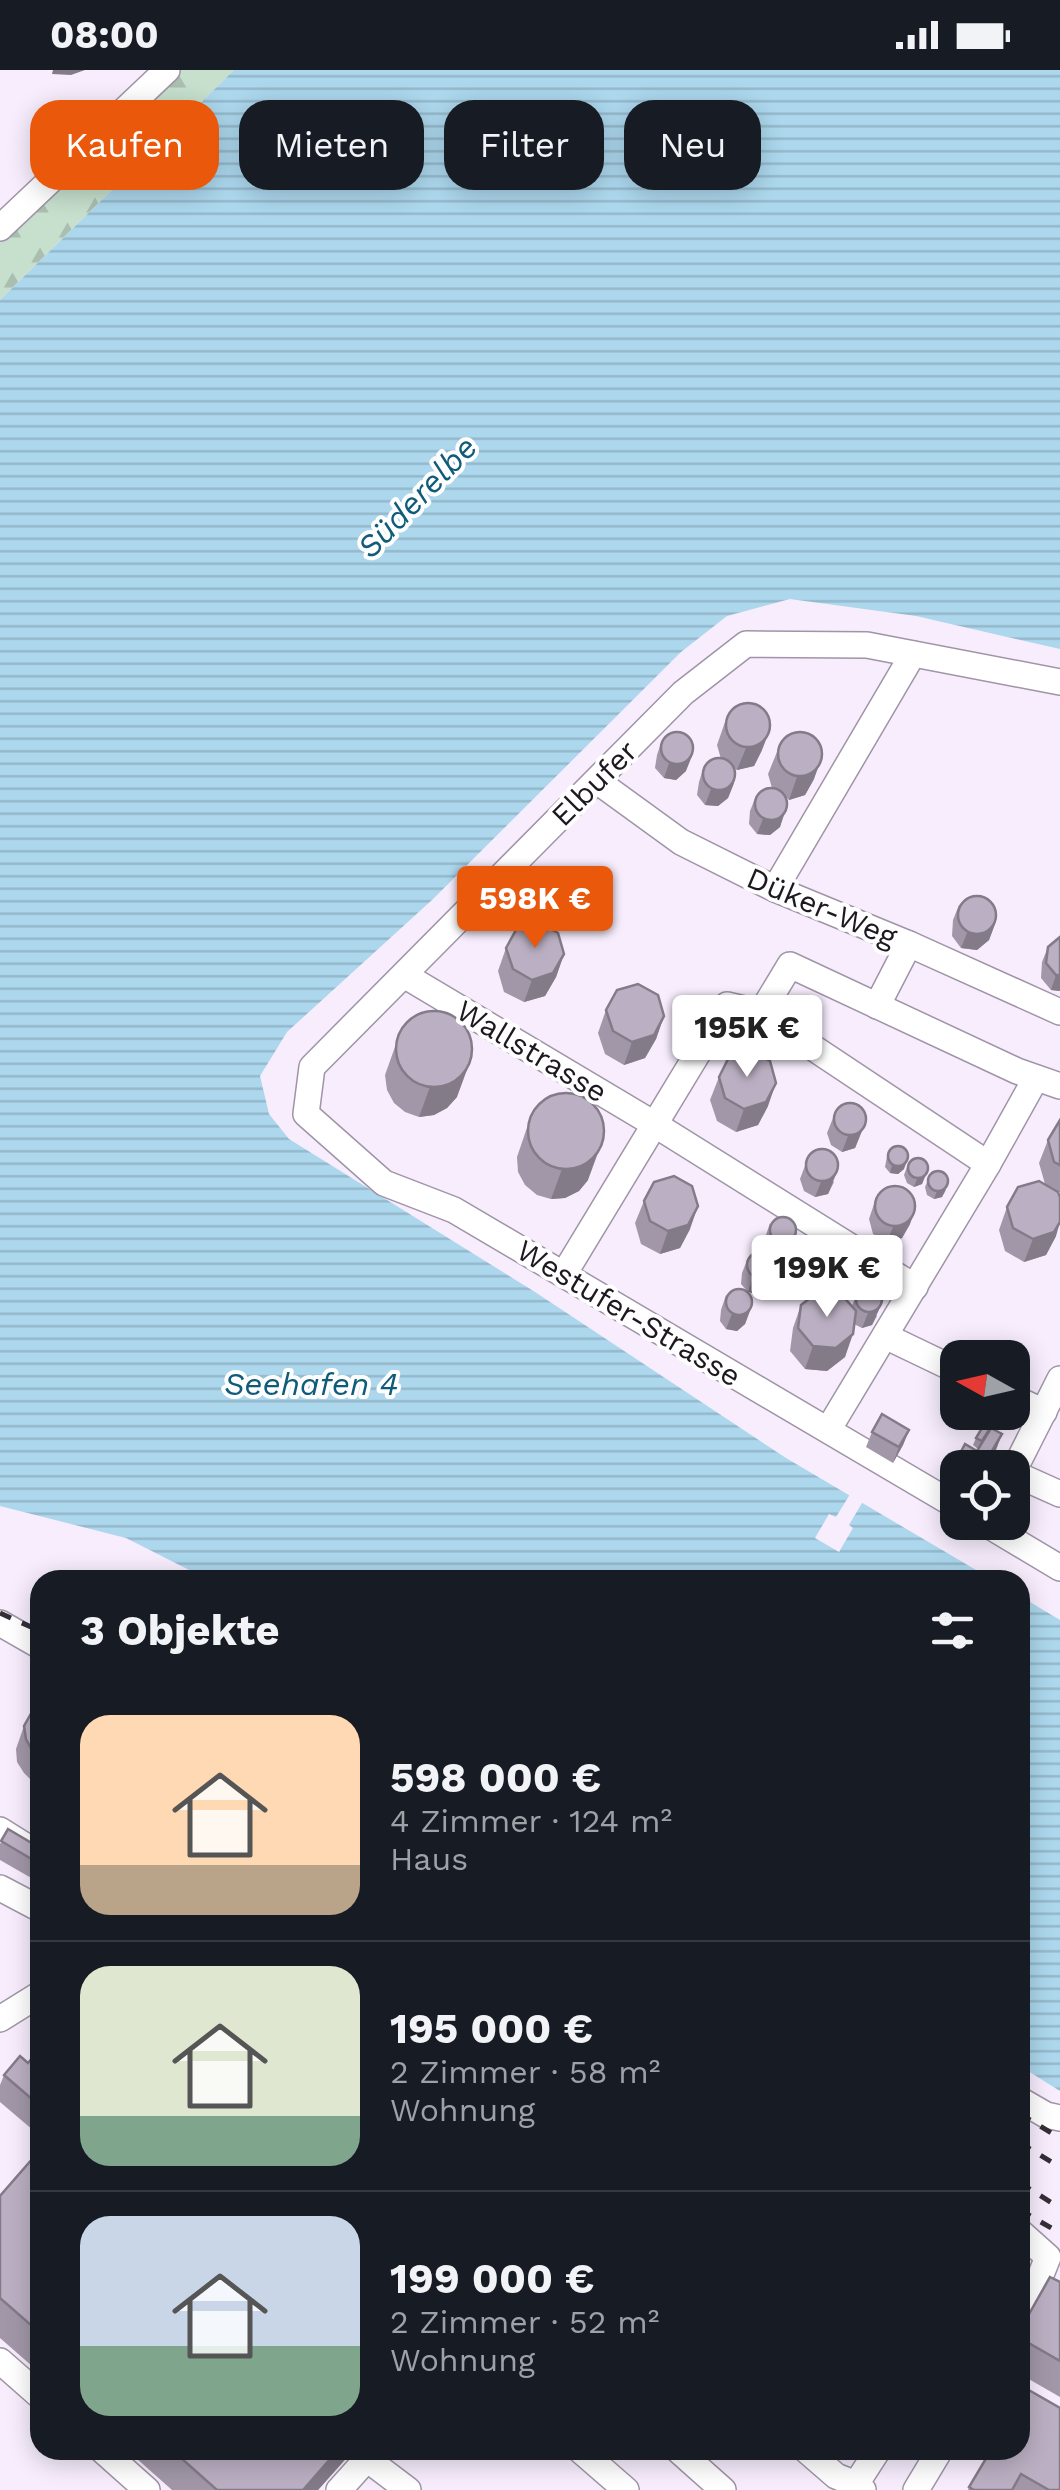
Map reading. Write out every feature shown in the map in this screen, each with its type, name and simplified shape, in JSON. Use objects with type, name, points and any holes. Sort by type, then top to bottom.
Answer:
[{"type":"lane","points":[[0,228],[167,70]]},
{"type":"lane","name":"Elbufer","points":[[306,1114],[312,1067],[684,693],[746,644],[867,645],[913,654]]},
{"type":"lane","points":[[774,889],[913,654],[1060,682]]},
{"type":"lane","name":"Düker-Weg","points":[[597,780],[681,842],[774,889],[1060,1012]]},
{"type":"lane","points":[[877,1006],[909,944]]},
{"type":"lane","points":[[761,1012],[790,965],[1048,1082],[988,1164],[828,1430]]},
{"type":"lane","name":"Wallstrasse","points":[[404,975],[915,1286]]},
{"type":"lane","points":[[564,1274],[727,1005],[761,1012],[988,1164]]},
{"type":"lane","name":"Westufer-Strasse","points":[[306,1114],[384,1183],[454,1210],[940,1497]]},
{"type":"lane","points":[[885,1336],[940,1362]]},
{"type":"lane","points":[[1025,1450],[1060,1379]]},
{"type":"lane","points":[[1030,1405],[1044,1412]]},
{"type":"lane","points":[[1030,1481],[1060,1494]]},
{"type":"lane","points":[[1013,1540],[1060,1568]]},
{"type":"lane","points":[[0,1623],[30,1640]]},
{"type":"lane","points":[[0,1830],[30,1849]]},
{"type":"lane","points":[[0,1888],[30,1904]]},
{"type":"lane","points":[[0,2019],[30,2000]]},
{"type":"lane","points":[[1030,2106],[1046,2116],[1060,2118]]},
{"type":"lane","points":[[1030,2241],[1048,2257],[1030,2299]]},
{"type":"lane","points":[[1037,2286],[1060,2299]]},
{"type":"lane","points":[[0,2361],[30,2387]]},
{"type":"lane","points":[[114,2460],[148,2490]]},
{"type":"lane","points":[[340,2490],[366,2460]]},
{"type":"lane","points":[[375,2460],[408,2490]]},
{"type":"lane","points":[[592,2460],[626,2490]]},
{"type":"lane","points":[[689,2460],[723,2490]]},
{"type":"lane","points":[[818,2460],[836,2476],[860,2487],[873,2460]]},
{"type":"lane","points":[[916,2490],[934,2460]]},
{"type":"green space","points":[[176,70],[234,70],[203,100],[144,100]]},
{"type":"green space","points":[[48,190],[112,190],[0,300],[0,235]]},
{"type":"water","points":[[234,70],[1060,70],[1060,649],[916,616],[790,599],[727,616],[681,652],[432,900],[287,1032],[260,1076],[269,1114],[289,1139],[535,1292],[786,1458],[976,1570],[189,1570],[126,1538],[0,1506],[0,300],[112,190],[219,190],[219,100],[203,100]]},
{"type":"water","points":[[1030,1602],[1060,1620],[1060,2091],[1030,2072]]},
{"type":"pier","points":[[852,1491],[865,1498],[839,1552],[815,1538],[829,1514],[836,1517]]},
{"type":"building","points":[[748,703],[763,710],[770,725],[763,740],[748,747],[733,740],[726,725],[733,710]]},
{"type":"building","points":[[677,732],[688,737],[693,748],[688,759],[677,764],[666,759],[661,748],[666,737]]},
{"type":"building","points":[[800,732],[815,739],[822,754],[815,769],[800,776],[785,769],[778,754],[785,739]]},
{"type":"building","points":[[719,758],[730,763],[735,774],[730,785],[719,790],[708,785],[703,774],[708,763]]},
{"type":"building","points":[[771,788],[782,793],[787,804],[782,815],[771,820],[760,815],[755,804],[760,793]]},
{"type":"building","points":[[977,896],[991,901],[996,915],[991,929],[977,934],[963,929],[958,915],[963,901]]},
{"type":"building","points":[[538,922],[558,933],[564,954],[553,973],[532,980],[513,969],[506,948],[517,928]]},
{"type":"building","points":[[1060,937],[1060,975],[1056,975],[1046,963],[1048,947]]},
{"type":"building","points":[[638,984],[658,995],[664,1016],[654,1035],[632,1042],[613,1031],[606,1010],[617,990]]},
{"type":"building","points":[[434,1011],[461,1022],[472,1049],[461,1076],[434,1087],[407,1076],[396,1049],[407,1022]]},
{"type":"building","points":[[751,1051],[770,1061],[776,1083],[766,1102],[744,1109],[725,1098],[719,1077],[729,1057]]},
{"type":"building","points":[[566,1093],[593,1104],[604,1131],[593,1158],[566,1169],[539,1158],[528,1131],[539,1104]]},
{"type":"building","points":[[850,1103],[861,1108],[866,1119],[861,1130],[850,1135],[839,1130],[834,1119],[839,1108]]},
{"type":"building","points":[[1060,1120],[1060,1165],[1054,1162],[1048,1140]]},
{"type":"building","points":[[898,1146],[908,1156],[898,1166],[888,1156]]},
{"type":"building","points":[[822,1149],[833,1154],[838,1165],[833,1176],[822,1181],[811,1176],[806,1165],[811,1154]]},
{"type":"building","points":[[918,1158],[928,1168],[918,1178],[908,1168]]},
{"type":"building","points":[[938,1171],[948,1181],[938,1191],[928,1181]]},
{"type":"building","points":[[674,1176],[692,1186],[698,1206],[688,1225],[668,1231],[650,1221],[644,1201],[654,1182]]},
{"type":"building","points":[[1039,1181],[1058,1192],[1060,1222],[1054,1232],[1033,1239],[1013,1228],[1007,1207],[1018,1187]]},
{"type":"building","points":[[895,1186],[909,1192],[915,1206],[909,1220],[895,1226],[881,1220],[875,1206],[881,1192]]},
{"type":"building","points":[[783,1217],[792,1221],[796,1230],[792,1239],[783,1243],[774,1239],[770,1230],[774,1221]]},
{"type":"building","points":[[760,1252],[769,1256],[773,1265],[769,1274],[760,1278],[751,1274],[747,1265],[751,1256]]},
{"type":"building","points":[[869,1286],[878,1290],[882,1299],[878,1308],[869,1312],[860,1308],[856,1299],[860,1290]]},
{"type":"building","points":[[739,1289],[748,1293],[752,1302],[748,1311],[739,1315],[730,1311],[726,1302],[730,1293]]},
{"type":"building","points":[[819,1291],[841,1294],[856,1311],[853,1334],[836,1348],[813,1346],[798,1328],[801,1305]]},
{"type":"building","points":[[882,1414],[909,1430],[899,1447],[872,1432]]},
{"type":"building","points":[[981,1430],[989,1430],[982,1441],[976,1438]]},
{"type":"building","points":[[990,1430],[1002,1434],[993,1450],[978,1450]]},
{"type":"building","points":[[30,1715],[30,1746],[26,1739],[24,1726]]},
{"type":"building","points":[[8,1829],[30,1842],[30,1858],[1,1841]]},
{"type":"building","points":[[20,2056],[30,2061],[30,2097],[4,2075]]},
{"type":"building","points":[[30,2162],[30,2324],[0,2298],[0,2196]]},
{"type":"building","points":[[1050,2277],[1060,2282],[1060,2361],[1030,2344],[1030,2312]]},
{"type":"building","points":[[1030,2391],[1060,2408],[1060,2490],[1049,2490],[1021,2474],[1012,2490],[969,2487],[985,2460],[1030,2460]]},
{"type":"building","points":[[183,2460],[329,2460],[303,2490],[217,2490]]},
{"type":"railway","points":[[0,1613],[30,1626]]},
{"type":"railway","points":[[1030,2120],[1060,2138]]},
{"type":"railway","points":[[1030,2149],[1060,2167]]},
{"type":"railway","points":[[1030,2189],[1060,2208]]},
{"type":"railway","points":[[1030,2216],[1060,2233]]},
{"type":"water label","name":"Süderelbe","points":[[417,497]]},
{"type":"water label","name":"Seehafen 4","points":[[311,1384]]}]
